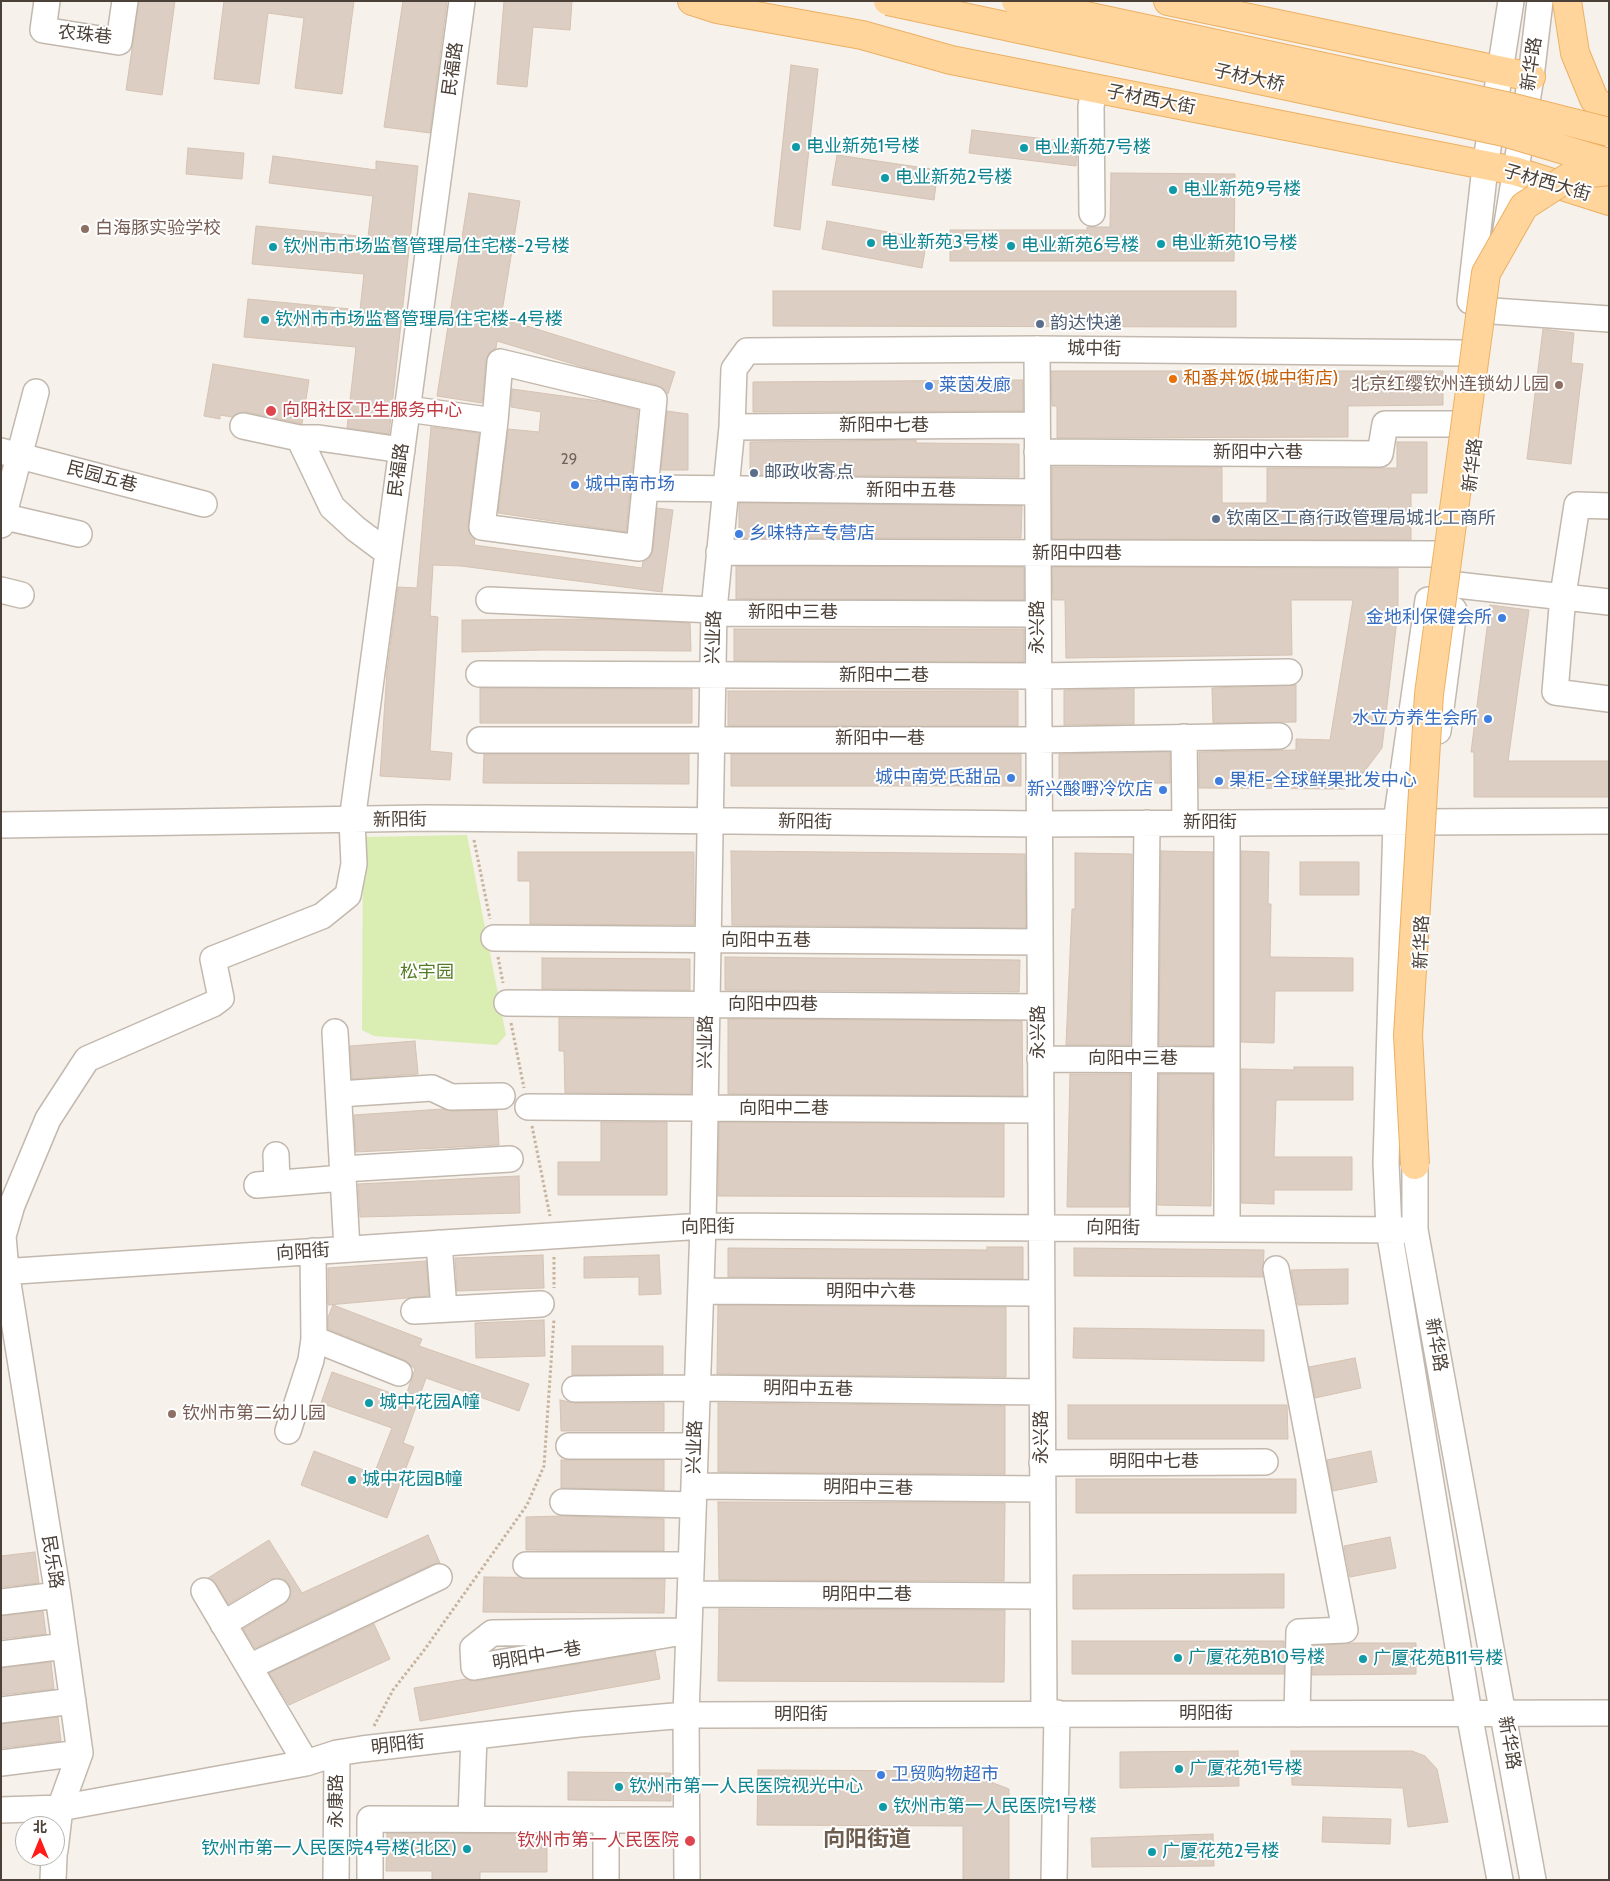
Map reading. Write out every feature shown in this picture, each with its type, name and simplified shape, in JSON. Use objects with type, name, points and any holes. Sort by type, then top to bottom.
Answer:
[{"type":"main road","name":"子材西大街","points":[[692,1],[717,9],[862,35],[951,60],[1485,167],[1515,171],[1609,201]]},
{"type":"main road","name":"子材大桥","points":[[888,1],[1504,132],[1609,163]]},
{"type":"main road","name":"子材大桥","points":[[1016,1],[1510,107],[1609,132]]},
{"type":"main road","points":[[1168,1],[1531,77]]},
{"type":"main road","points":[[1567,1],[1575,53],[1594,99],[1609,113]]},
{"type":"main road","points":[[1415,1164],[1408,1035],[1429,694],[1486,273],[1524,206],[1572,176],[1609,172]]},
{"type":"street","name":"农珠巷","points":[[47,1],[43,30],[119,42],[125,1]]},
{"type":"street","name":"民福路","points":[[12,1205],[48,1119],[87,1059],[213,1004],[221,998],[213,959],[322,916],[348,895],[354,864],[352,821],[462,1]]},
{"type":"street","name":"新华路","points":[[1500,1880],[1469,1713],[1389,1230],[1386,1163],[1396,822],[1464,353],[1485,167],[1511,1]]},
{"type":"street","name":"新华路","points":[[1533,1880],[1415,1230],[1415,1164],[1426,821],[1493,310],[1531,77],[1540,1]]},
{"type":"street","points":[[1092,213],[1091,107],[1094,88]]},
{"type":"street","points":[[1493,310],[1609,319]]},
{"type":"street","name":"城中街","points":[[734,369],[747,351],[1037,349],[1464,353]]},
{"type":"street","name":"永兴路","points":[[1037,349],[1043,1596],[1050,1714],[1054,1880]]},
{"type":"street","points":[[500,362],[654,399],[645,488],[639,548],[482,527],[495,422],[500,362]]},
{"type":"street","name":"兴业路","points":[[687,1880],[686,1715],[703,1226],[714,610],[732,427],[734,369]]},
{"type":"street","points":[[36,392],[10,453],[2,519],[79,534]]},
{"type":"street","points":[[407,409],[495,422]]},
{"type":"street","name":"新阳中六巷","points":[[1038,452],[1380,454],[1385,424],[1454,424]]},
{"type":"street","name":"新阳中七巷","points":[[732,427],[1037,425]]},
{"type":"street","points":[[243,426],[299,438],[319,438],[402,450]]},
{"type":"street","points":[[299,438],[332,506],[356,529],[388,553]]},
{"type":"street","name":"民园五巷","points":[[10,453],[204,504]]},
{"type":"street","name":"新阳中五巷","points":[[645,488],[1037,492]]},
{"type":"street","points":[[1609,506],[1577,505],[1563,595],[1555,692],[1609,699]]},
{"type":"street","name":"新阳中四巷","points":[[719,552],[1435,554]]},
{"type":"street","points":[[1457,584],[1563,595],[1609,602]]},
{"type":"street","name":"新阳中三巷","points":[[489,600],[714,610],[724,613],[1038,614]]},
{"type":"street","name":"新阳中二巷","points":[[479,674],[1038,676],[1289,672]]},
{"type":"street","name":"新阳中一巷","points":[[480,740],[1038,740],[1279,736]]},
{"type":"street","points":[[1184,737],[1185,823]]},
{"type":"street","name":"新阳街","points":[[1,825],[352,821],[427,818],[1039,824],[1609,821]]},
{"type":"street","points":[[1227,823],[1227,1229]]},
{"type":"street","points":[[1143,1228],[1147,824]]},
{"type":"street","name":"向阳中五巷","points":[[494,938],[1039,942]]},
{"type":"street","name":"向阳中四巷","points":[[507,1003],[1039,1007]]},
{"type":"street","points":[[335,1032],[347,1249]]},
{"type":"street","name":"向阳中三巷","points":[[1040,1059],[1227,1060]]},
{"type":"street","points":[[339,1094],[432,1088],[451,1097],[502,1096]]},
{"type":"street","name":"向阳中二巷","points":[[528,1106],[1040,1110]]},
{"type":"street","points":[[276,1155],[267,1184],[343,1173],[510,1159]]},
{"type":"street","points":[[1,1182],[12,1205]]},
{"type":"street","name":"民乐路","points":[[12,1205],[4,1236],[3,1272],[58,1595],[80,1753],[60,1808],[59,1816]]},
{"type":"street","name":"向阳街","points":[[3,1272],[703,1226],[1415,1230]]},
{"type":"street","points":[[439,1243],[444,1309]]},
{"type":"street","points":[[288,1431],[311,1360],[314,1339],[313,1251]]},
{"type":"street","points":[[1276,1269],[1345,1630],[1299,1632],[1297,1714]]},
{"type":"street","name":"明阳中六巷","points":[[701,1291],[1041,1293]]},
{"type":"street","points":[[414,1311],[541,1304]]},
{"type":"street","points":[[314,1339],[399,1374]]},
{"type":"street","name":"明阳中五巷","points":[[575,1389],[697,1388],[1042,1392]]},
{"type":"street","points":[[569,1446],[695,1446]]},
{"type":"street","name":"明阳中七巷","points":[[1042,1463],[1265,1462]]},
{"type":"street","name":"明阳中三巷","points":[[563,1502],[694,1495],[1042,1489]]},
{"type":"street","points":[[526,1565],[691,1565]]},
{"type":"street","points":[[249,1667],[439,1577]]},
{"type":"street","points":[[204,1591],[306,1763]]},
{"type":"street","points":[[223,1624],[277,1592]]},
{"type":"street","name":"明阳中二巷","points":[[690,1594],[1043,1596]]},
{"type":"street","points":[[1,1602],[58,1595]]},
{"type":"street","name":"明阳中一巷","points":[[689,1631],[474,1667],[473,1648],[492,1633],[689,1631]]},
{"type":"street","points":[[1,1654],[65,1646]]},
{"type":"street","points":[[1,1710],[73,1701]]},
{"type":"street","name":"明阳街","points":[[1,1810],[60,1808],[306,1763],[337,1753],[579,1724],[686,1715],[1609,1713]]},
{"type":"street","points":[[471,1819],[474,1736]]},
{"type":"street","points":[[1,1763],[80,1753]]},
{"type":"street","name":"永康路","points":[[336,1880],[337,1753]]},
{"type":"street","points":[[370,1880],[370,1819],[686,1820]]},
{"type":"street","points":[[606,1820],[606,1880]]},
{"type":"street","points":[[53,1880],[54,1866]]},
{"type":"green space","name":"松宇园","points":[[467,835],[506,1035],[497,1045],[374,1036],[362,1030],[363,837]]},
{"type":"building","points":[[139,1],[175,1],[162,95],[126,90]]},
{"type":"building","points":[[224,1],[354,1],[342,94],[295,88],[304,18],[268,13],[259,84],[214,79]]},
{"type":"building","points":[[403,1],[447,1],[430,133],[384,127]]},
{"type":"building","points":[[504,1],[572,1],[570,30],[533,27],[527,87],[497,84]]},
{"type":"building","name":"电业新苑1号楼","points":[[791,65],[818,69],[800,230],[774,226]]},
{"type":"building","name":"电业新苑7号楼","points":[[972,130],[1077,143],[1076,166],[969,153]]},
{"type":"building","points":[[188,148],[244,153],[242,179],[186,174]]},
{"type":"building","name":"电业新苑2号楼","points":[[837,155],[938,170],[934,200],[832,185]]},
{"type":"building","points":[[273,156],[376,170],[376,161],[418,166],[389,434],[347,428],[356,347],[244,337],[248,299],[360,310],[364,274],[252,264],[256,226],[368,237],[373,196],[269,183]]},
{"type":"building","points":[[1111,173],[1235,174],[1234,261],[950,261],[950,230],[1087,230],[1087,227],[1110,227]]},
{"type":"building","points":[[469,193],[520,201],[501,318],[675,372],[668,394],[657,385],[583,367],[497,341],[496,348],[489,353],[486,360],[482,403],[437,396]]},
{"type":"building","name":"电业新苑3号楼","points":[[827,221],[927,239],[922,268],[822,249]]},
{"type":"building","points":[[773,291],[1236,291],[1236,327],[773,326]]},
{"type":"building","name":"北京红缨钦州连锁幼儿园","points":[[1543,329],[1574,333],[1571,363],[1583,364],[1571,464],[1527,459]]},
{"type":"building","points":[[213,364],[309,380],[302,424],[246,412],[238,413],[232,417],[220,415],[220,419],[204,416]]},
{"type":"building","points":[[1051,371],[1443,371],[1443,405],[1348,406],[1348,437],[1057,438],[1057,406],[1052,406]]},
{"type":"building","points":[[1023,380],[1023,411],[753,412],[753,382]]},
{"type":"building","points":[[512,389],[606,402],[638,410],[626,532],[498,513],[508,429],[539,432],[541,412],[511,407]]},
{"type":"building","points":[[667,411],[688,414],[688,470],[661,470]]},
{"type":"building","points":[[431,427],[479,433],[468,525],[469,533],[475,539],[474,545],[642,568],[643,561],[650,557],[653,550],[657,508],[673,510],[662,592],[461,566],[433,565],[430,616],[438,617],[430,751],[452,753],[450,780],[380,776],[387,671],[398,587],[417,588]]},
{"type":"building","points":[[916,440],[916,443],[1019,444],[1019,477],[750,475],[750,442]]},
{"type":"building","points":[[1397,442],[1427,442],[1427,493],[1411,493],[1411,540],[1052,539],[1052,467],[1222,467],[1222,503],[1267,503],[1267,468],[1397,468]]},
{"type":"building","points":[[739,503],[1022,506],[1021,538],[739,538]]},
{"type":"building","points":[[736,566],[1024,567],[1024,600],[736,599]]},
{"type":"building","points":[[1052,567],[1398,568],[1398,611],[1382,748],[1361,776],[1345,789],[1199,788],[1199,752],[1296,750],[1296,739],[1330,740],[1353,600],[1291,600],[1292,655],[1066,658],[1065,600],[1053,600]]},
{"type":"building","points":[[1490,605],[1529,610],[1508,761],[1609,761],[1609,797],[1474,797],[1474,752],[1471,752]]},
{"type":"building","points":[[600,619],[690,623],[691,651],[544,650],[462,652],[462,620]]},
{"type":"building","points":[[734,629],[1024,629],[1024,662],[734,661]]},
{"type":"building","points":[[1296,685],[1296,722],[1213,723],[1212,688]]},
{"type":"building","points":[[480,688],[692,689],[692,723],[480,723]]},
{"type":"building","points":[[1134,689],[1134,724],[1064,725],[1064,690]]},
{"type":"building","points":[[728,691],[1018,691],[1018,726],[728,726]]},
{"type":"building","points":[[1170,752],[1170,783],[1059,784],[1059,754]]},
{"type":"building","points":[[484,754],[689,754],[689,784],[483,783]]},
{"type":"building","points":[[731,754],[1021,754],[1021,786],[731,786]]},
{"type":"building","points":[[731,851],[1025,854],[1026,928],[732,925]]},
{"type":"building","points":[[1161,851],[1213,852],[1213,1046],[1159,1045]]},
{"type":"building","points":[[1241,851],[1269,852],[1268,904],[1271,904],[1270,957],[1353,958],[1353,991],[1275,991],[1274,1043],[1241,1042]]},
{"type":"building","points":[[518,852],[694,852],[694,925],[530,924],[530,881],[518,881]]},
{"type":"building","points":[[1075,853],[1132,854],[1130,1045],[1066,1045],[1072,909],[1075,909]]},
{"type":"building","points":[[1300,862],[1359,862],[1359,895],[1300,895]]},
{"type":"building","points":[[725,957],[1020,960],[1019,992],[725,990]]},
{"type":"building","points":[[542,958],[690,959],[690,990],[542,989]]},
{"type":"building","points":[[559,1018],[692,1019],[691,1094],[565,1093],[564,1051],[559,1051]]},
{"type":"building","points":[[728,1019],[1022,1021],[1023,1096],[728,1094]]},
{"type":"building","points":[[415,1041],[418,1074],[352,1079],[350,1046]]},
{"type":"building","points":[[1294,1067],[1353,1067],[1353,1100],[1276,1100],[1274,1157],[1352,1157],[1352,1190],[1274,1190],[1274,1204],[1241,1203],[1241,1069],[1294,1070]]},
{"type":"building","points":[[1070,1074],[1130,1074],[1129,1207],[1067,1207]]},
{"type":"building","points":[[1159,1074],[1213,1074],[1211,1206],[1158,1205]]},
{"type":"building","points":[[443,1109],[451,1111],[497,1110],[499,1145],[356,1152],[354,1115]]},
{"type":"building","points":[[601,1122],[667,1122],[667,1195],[558,1195],[558,1162],[601,1162]]},
{"type":"building","points":[[719,1122],[1004,1124],[1004,1197],[718,1196]]},
{"type":"building","points":[[519,1176],[520,1213],[360,1217],[358,1184]]},
{"type":"building","points":[[987,1247],[1023,1247],[1023,1279],[728,1277],[728,1248],[987,1250]]},
{"type":"building","points":[[1074,1248],[1264,1250],[1263,1277],[1074,1276]]},
{"type":"building","points":[[543,1255],[544,1288],[457,1291],[455,1258]]},
{"type":"building","points":[[659,1255],[661,1294],[639,1295],[639,1277],[584,1278],[584,1257]]},
{"type":"building","points":[[426,1261],[429,1296],[328,1305],[328,1268]]},
{"type":"building","points":[[1348,1269],[1348,1304],[1298,1305],[1291,1270]]},
{"type":"building","points":[[333,1305],[422,1339],[419,1346],[529,1384],[519,1411],[426,1378],[403,1443],[414,1447],[387,1518],[301,1485],[314,1451],[374,1474],[392,1428],[321,1403],[332,1372],[405,1398],[415,1369],[404,1360],[328,1329],[328,1317]]},
{"type":"building","points":[[718,1305],[1006,1307],[1006,1377],[717,1374]]},
{"type":"building","points":[[544,1320],[545,1356],[476,1358],[475,1323]]},
{"type":"building","points":[[1074,1328],[1264,1330],[1264,1361],[1073,1358]]},
{"type":"building","points":[[572,1346],[663,1346],[663,1374],[572,1375]]},
{"type":"building","points":[[1355,1358],[1361,1388],[1315,1398],[1309,1367]]},
{"type":"building","points":[[560,1400],[575,1403],[664,1403],[664,1431],[561,1431]]},
{"type":"building","points":[[718,1403],[1005,1406],[1005,1474],[718,1472]]},
{"type":"building","points":[[1068,1405],[1287,1405],[1288,1439],[1068,1439]]},
{"type":"building","points":[[1371,1451],[1377,1482],[1333,1491],[1327,1460]]},
{"type":"building","points":[[561,1460],[664,1460],[664,1490],[561,1488]]},
{"type":"building","points":[[1076,1479],[1296,1479],[1296,1513],[1076,1513]]},
{"type":"building","points":[[718,1502],[1005,1503],[1004,1581],[719,1580]]},
{"type":"building","points":[[561,1516],[664,1519],[664,1551],[526,1550],[526,1517]]},
{"type":"building","points":[[428,1535],[440,1563],[433,1564],[255,1648],[243,1629],[285,1604],[291,1592],[289,1584],[284,1579],[270,1579],[228,1604],[216,1584],[208,1578],[269,1540],[302,1593]]},
{"type":"building","points":[[1390,1537],[1396,1568],[1350,1577],[1344,1546]]},
{"type":"building","points":[[35,1552],[39,1583],[1,1587],[1,1556]]},
{"type":"building","points":[[1284,1574],[1284,1608],[1073,1609],[1073,1575]]},
{"type":"building","points":[[484,1577],[665,1579],[664,1613],[483,1612]]},
{"type":"building","points":[[719,1609],[1005,1610],[1004,1682],[718,1681]]},
{"type":"building","points":[[43,1611],[46,1634],[1,1639],[1,1616]]},
{"type":"building","points":[[374,1624],[390,1659],[289,1705],[269,1673]]},
{"type":"building","name":"广厦花苑B10号楼","points":[[1072,1641],[1284,1641],[1284,1674],[1072,1674]]},
{"type":"building","name":"广厦花苑B11号楼","points":[[1350,1643],[1416,1643],[1416,1674],[1312,1675],[1313,1646]]},
{"type":"building","points":[[655,1651],[660,1679],[420,1721],[414,1688],[466,1679],[476,1681]]},
{"type":"building","points":[[51,1662],[54,1689],[1,1695],[1,1668]]},
{"type":"building","points":[[58,1717],[61,1741],[1,1748],[1,1724]]},
{"type":"building","name":"广厦花苑1号楼","points":[[1238,1751],[1239,1786],[1120,1788],[1120,1752]]},
{"type":"building","points":[[1291,1751],[1412,1751],[1425,1756],[1437,1769],[1448,1822],[1408,1827],[1403,1788],[1292,1785]]},
{"type":"building","name":"钦州市第一人民医院1号楼","points":[[758,1770],[962,1771],[1009,1789],[1009,1880],[963,1880],[963,1826],[757,1825]]},
{"type":"building","name":"钦州市第一人民医院视光中心","points":[[568,1772],[671,1773],[671,1801],[568,1800]]},
{"type":"building","points":[[1323,1817],[1391,1819],[1390,1844],[1322,1842]]},
{"type":"building","name":"钦州市第一人民医院4号楼(北区)","points":[[387,1833],[547,1834],[547,1872],[480,1872],[480,1880],[432,1880],[432,1871],[386,1871]]},
{"type":"building","name":"广厦花苑2号楼","points":[[1213,1834],[1214,1866],[1092,1867],[1091,1838]]},
{"type":"place","name":"电业新苑1号楼","points":[[796,147]]},
{"type":"place","name":"电业新苑7号楼","points":[[1024,148]]},
{"type":"place","name":"电业新苑2号楼","points":[[885,178]]},
{"type":"place","name":"电业新苑9号楼","points":[[1173,190]]},
{"type":"place","name":"白海豚实验学校","points":[[85,229]]},
{"type":"place","name":"电业新苑3号楼","points":[[871,243]]},
{"type":"place","name":"电业新苑10号楼","points":[[1161,244]]},
{"type":"place","name":"电业新苑6号楼","points":[[1011,246]]},
{"type":"place","name":"钦州市市场监督管理局住宅楼-2号楼","points":[[273,247]]},
{"type":"place","name":"钦州市市场监督管理局住宅楼-4号楼","points":[[265,320]]},
{"type":"place","name":"韵达快递","points":[[1040,324]]},
{"type":"place","name":"和番丼饭(城中街店)","points":[[1173,379]]},
{"type":"place","name":"北京红缨钦州连锁幼儿园","points":[[1559,385]]},
{"type":"place","name":"莱茵发廊","points":[[929,386]]},
{"type":"place","name":"向阳社区卫生服务中心","points":[[271,411]]},
{"type":"place","name":"邮政收寄点","points":[[754,473]]},
{"type":"place","name":"城中南市场","points":[[575,485]]},
{"type":"place","name":"钦南区工商行政管理局城北工商所","points":[[1216,519]]},
{"type":"place","name":"乡味特产专营店","points":[[739,534]]},
{"type":"place","name":"金地利保健会所","points":[[1502,618]]},
{"type":"place","name":"水立方养生会所","points":[[1488,719]]},
{"type":"place","name":"城中南党氏甜品","points":[[1011,778]]},
{"type":"place","name":"果柜-全球鲜果批发中心","points":[[1219,781]]},
{"type":"place","name":"新兴酸嘢冷饮店","points":[[1163,790]]},
{"type":"place","name":"城中花园A幢","points":[[369,1403]]},
{"type":"place","name":"钦州市第二幼儿园","points":[[172,1414]]},
{"type":"place","name":"城中花园B幢","points":[[352,1480]]},
{"type":"place","name":"广厦花苑B10号楼","points":[[1178,1658]]},
{"type":"place","name":"广厦花苑B11号楼","points":[[1363,1659]]},
{"type":"place","name":"广厦花苑1号楼","points":[[1179,1769]]},
{"type":"place","name":"卫贸购物超市","points":[[881,1775]]},
{"type":"place","name":"钦州市第一人民医院视光中心","points":[[619,1787]]},
{"type":"place","name":"钦州市第一人民医院1号楼","points":[[883,1807]]},
{"type":"place","name":"钦州市第一人民医院","points":[[690,1841]]},
{"type":"place","name":"钦州市第一人民医院4号楼(北区)","points":[[467,1849]]},
{"type":"place","name":"广厦花苑2号楼","points":[[1152,1852]]},
{"type":"district","name":"向阳街道","points":[[867,1840]]}]
